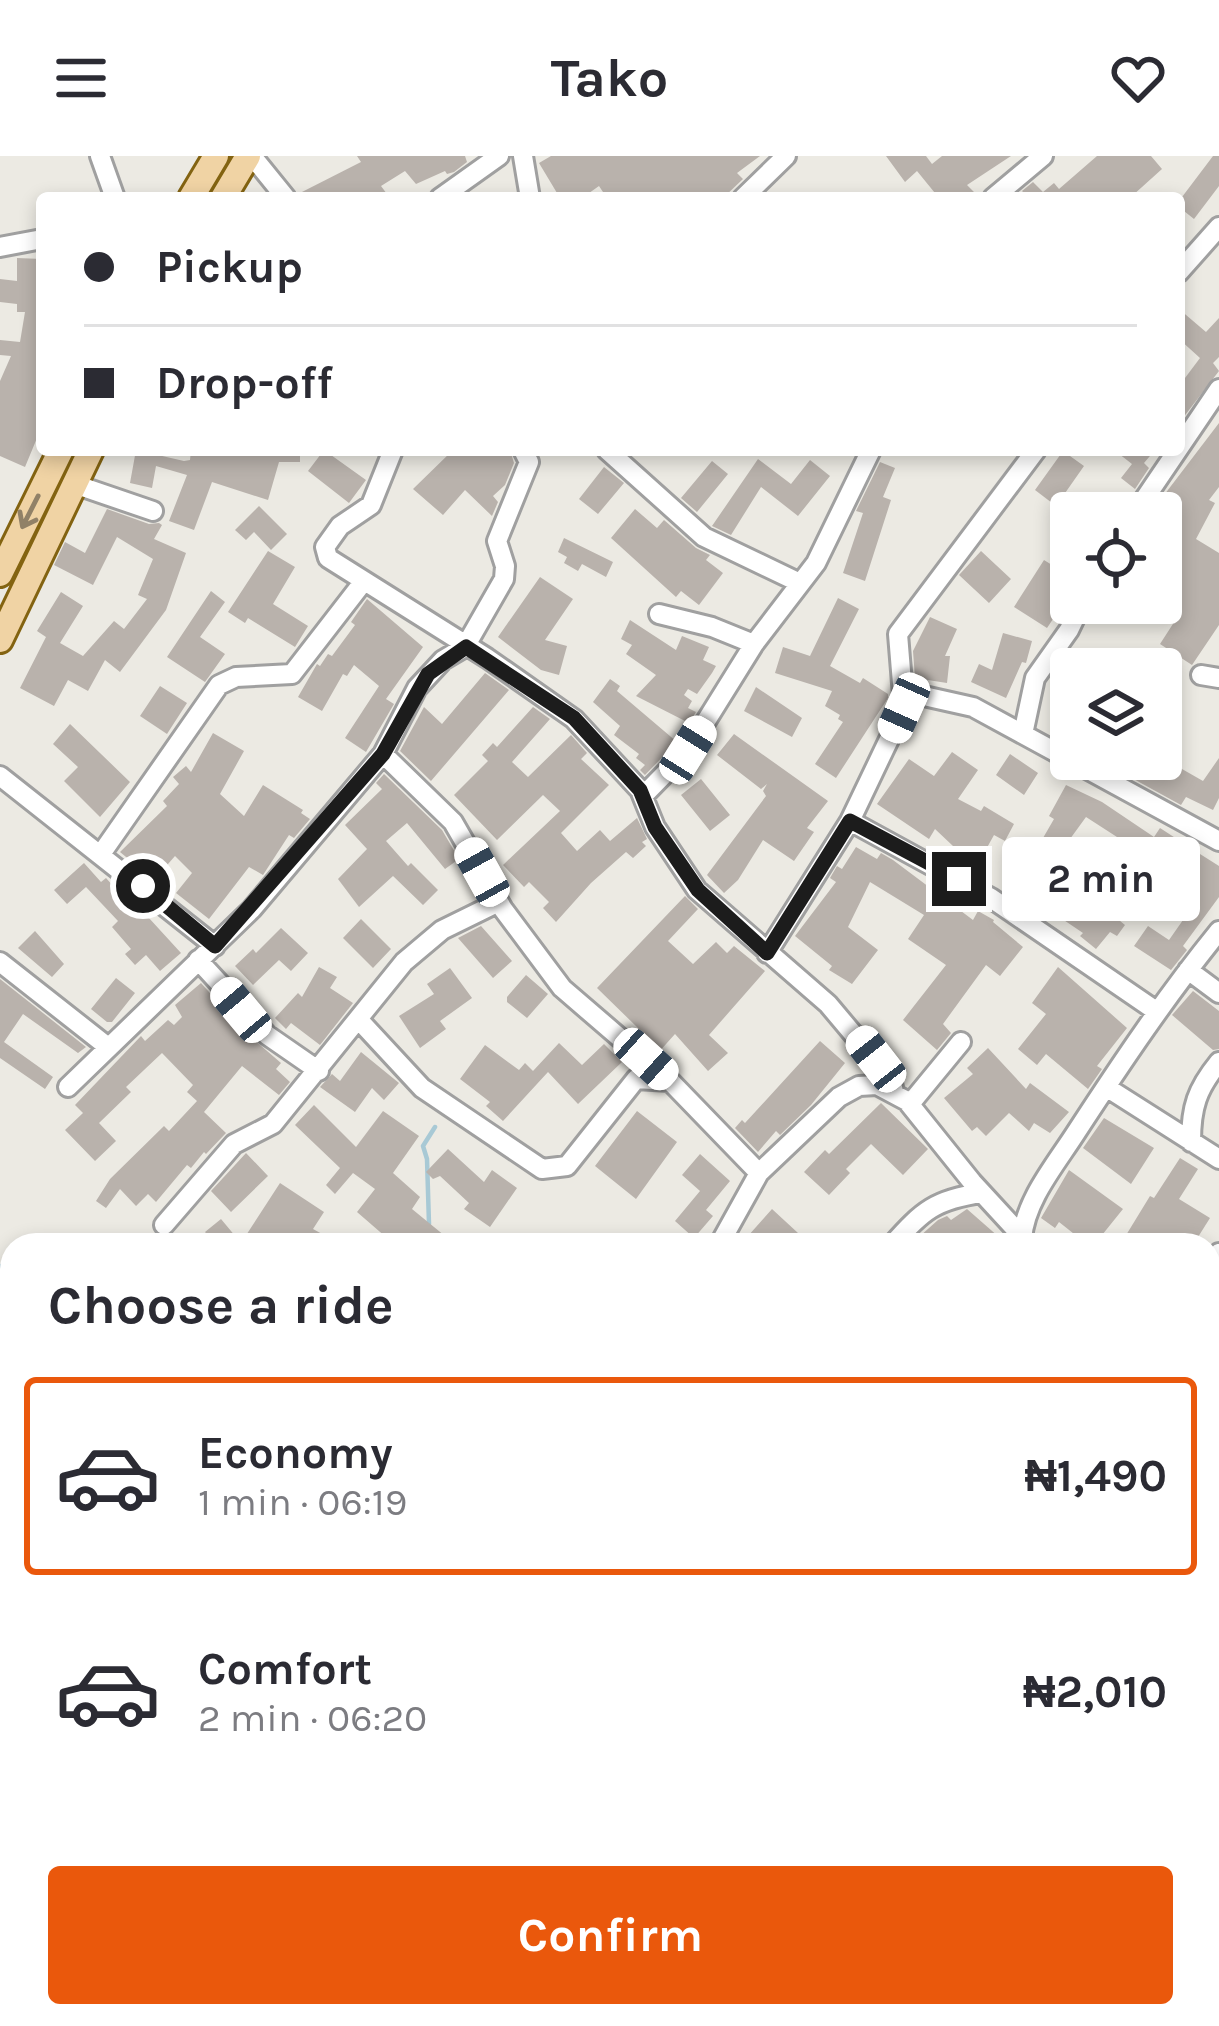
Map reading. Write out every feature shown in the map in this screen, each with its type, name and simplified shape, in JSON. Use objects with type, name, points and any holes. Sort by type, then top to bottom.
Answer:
[{"type":"main road","points":[[195,192],[216,156]]},
{"type":"main road","points":[[227,192],[250,156]]},
{"type":"main road","points":[[29,578],[2,570],[58,456]]},
{"type":"main road","points":[[0,640],[88,456]]},
{"type":"street","points":[[100,156],[113,192]]},
{"type":"street","points":[[250,156],[281,192]]},
{"type":"street","points":[[448,192],[499,156]]},
{"type":"street","points":[[523,156],[529,192]]},
{"type":"street","points":[[748,192],[786,156]]},
{"type":"street","points":[[1000,192],[1043,156]]},
{"type":"street","points":[[1185,265],[1219,227]]},
{"type":"street","points":[[0,247],[36,240]]},
{"type":"street","points":[[1185,439],[1219,389]]},
{"type":"street","points":[[391,456],[371,505],[340,526],[326,547],[328,558],[574,718],[643,796],[655,827],[698,890],[828,1004],[982,1193],[1016,1220],[1022,1233]]},
{"type":"street","points":[[68,1087],[215,946],[383,754],[428,674],[466,647],[504,578],[506,566],[496,541],[529,462],[527,456]]},
{"type":"street","points":[[614,456],[704,537],[800,583]]},
{"type":"street","points":[[643,796],[688,750],[754,644],[826,546],[868,456]]},
{"type":"street","points":[[767,953],[850,821],[904,708],[898,634],[1032,456]]},
{"type":"street","points":[[1149,492],[1174,456]]},
{"type":"street","points":[[74,484],[153,512]]},
{"type":"street","points":[[101,854],[219,685],[236,677],[292,674],[364,581]]},
{"type":"street","points":[[659,614],[754,644]]},
{"type":"street","points":[[1023,734],[1035,678],[1072,624]]},
{"type":"street","points":[[906,692],[973,707],[1219,841]]},
{"type":"street","points":[[383,754],[453,822],[499,902],[562,988],[670,1081],[759,1173]]},
{"type":"street","points":[[0,776],[215,946]]},
{"type":"street","points":[[850,821],[991,898],[1156,1011]]},
{"type":"street","points":[[164,1226],[234,1144],[273,1124],[404,962],[465,917],[499,902]]},
{"type":"street","points":[[1016,1220],[1156,1011],[1219,931]]},
{"type":"street","points":[[198,960],[267,1035],[319,1071]]},
{"type":"street","points":[[0,962],[108,1048]]},
{"type":"street","points":[[1188,970],[1219,993]]},
{"type":"street","points":[[358,1019],[422,1088],[542,1169],[567,1166],[636,1079],[670,1081]]},
{"type":"street","points":[[902,1098],[961,1042]]},
{"type":"street","points":[[1191,1142],[1191,1107],[1219,1062]]},
{"type":"street","points":[[864,1085],[878,1064]]},
{"type":"street","points":[[725,1233],[759,1173],[839,1097],[877,1084],[902,1098]]},
{"type":"street","points":[[1106,1087],[1219,1160]]},
{"type":"street","points":[[903,1233],[946,1197],[982,1193]]},
{"type":"building","points":[[357,156],[465,156],[467,162],[454,172],[445,171],[416,184],[405,171],[381,186],[386,192],[302,192],[361,162]]},
{"type":"building","points":[[551,156],[760,156],[737,173],[743,179],[729,192],[603,192],[599,186],[590,192],[556,192],[539,163]]},
{"type":"building","points":[[886,156],[926,156],[932,164],[942,156],[1011,156],[967,185],[974,192],[934,192],[917,171],[905,182]]},
{"type":"building","points":[[1097,156],[1151,156],[1162,169],[1136,192],[1043,192],[1054,183],[1059,189]]},
{"type":"building","points":[[1213,156],[1219,156],[1219,186],[1194,219],[1185,212],[1185,193]]},
{"type":"building","points":[[1033,182],[1043,192],[1022,191]]},
{"type":"building","points":[[17,258],[36,259],[36,440],[25,467],[0,456],[0,381],[11,356],[0,355],[0,340],[20,342],[25,312],[17,312],[17,304],[0,302],[0,279],[17,281]]},
{"type":"building","points":[[1185,314],[1206,332],[1219,318],[1219,357],[1213,363],[1219,371],[1185,415],[1185,378],[1200,358],[1185,344]]},
{"type":"building","points":[[1219,423],[1219,487],[1209,500],[1215,503],[1196,539],[1219,553],[1219,625],[1192,665],[1182,658],[1182,648],[1160,644],[1173,624],[1182,624],[1182,492],[1166,492]]},
{"type":"building","points":[[135,456],[184,461],[190,456],[300,456],[300,462],[279,462],[268,500],[212,482],[194,530],[169,521],[187,475],[156,466],[152,488],[130,483]]},
{"type":"building","points":[[319,456],[332,456],[366,480],[349,503],[308,471]]},
{"type":"building","points":[[447,456],[512,456],[514,463],[505,485],[493,496],[498,502],[492,516],[465,490],[443,515],[413,489]]},
{"type":"building","points":[[1059,456],[1070,456],[1084,466],[1066,492],[1050,492],[1050,501],[1035,490]]},
{"type":"building","points":[[1122,456],[1150,456],[1144,463],[1149,468],[1135,489],[1121,478],[1132,464]]},
{"type":"building","points":[[758,459],[791,484],[810,460],[830,476],[798,516],[761,487],[731,535],[712,526]]},
{"type":"building","points":[[712,461],[728,474],[697,512],[681,498]]},
{"type":"building","points":[[880,462],[895,468],[883,497],[891,500],[865,581],[843,573],[863,513],[856,511]]},
{"type":"building","points":[[604,467],[624,483],[598,514],[579,499]]},
{"type":"building","points":[[259,506],[287,534],[271,550],[254,532],[246,540],[235,530]]},
{"type":"building","points":[[107,509],[159,523],[154,539],[186,553],[166,610],[120,672],[105,660],[88,691],[68,680],[54,706],[20,688],[46,637],[37,631],[61,592],[83,606],[60,643],[83,656],[114,621],[124,629],[147,599],[138,595],[153,559],[117,537],[93,585],[54,565],[65,542],[85,553]]},
{"type":"building","points":[[635,509],[657,528],[664,520],[710,555],[706,560],[723,573],[699,605],[681,591],[676,597],[611,538]]},
{"type":"building","points":[[564,538],[613,562],[606,577],[582,564],[578,571],[564,563],[567,557],[558,552]]},
{"type":"building","points":[[268,551],[295,567],[273,604],[308,626],[295,647],[248,618],[245,623],[228,612]]},
{"type":"building","points":[[981,551],[1011,579],[989,603],[959,575]]},
{"type":"building","points":[[1044,560],[1050,564],[1047,628],[1014,607]]},
{"type":"building","points":[[540,577],[573,599],[545,640],[567,646],[559,675],[541,670],[498,637]]},
{"type":"building","points":[[211,591],[225,602],[200,637],[225,654],[205,682],[167,657]]},
{"type":"building","points":[[838,598],[859,609],[830,666],[860,683],[863,678],[888,698],[836,778],[815,764],[843,722],[825,706],[832,691],[775,673],[783,647],[810,656]]},
{"type":"building","points":[[367,599],[423,647],[386,699],[394,704],[366,752],[345,738],[379,686],[354,665],[347,676],[343,674],[322,711],[298,697],[317,664],[328,654],[332,656],[355,625],[351,622]]},
{"type":"building","points":[[930,617],[957,629],[945,656],[950,656],[947,683],[915,678],[913,651]]},
{"type":"building","points":[[630,620],[676,650],[682,636],[709,647],[703,660],[716,666],[697,694],[688,689],[684,695],[692,701],[688,708],[696,712],[689,723],[636,696],[656,675],[626,654],[632,645],[621,639]]},
{"type":"building","points":[[1003,633],[1032,641],[1026,663],[1022,662],[1006,698],[971,682],[979,664],[992,670]]},
{"type":"building","points":[[485,673],[509,690],[431,781],[400,751],[424,707],[442,724]]},
{"type":"building","points":[[610,679],[620,686],[617,691],[677,742],[645,775],[640,770],[645,765],[636,758],[639,754],[614,735],[620,726],[593,702]]},
{"type":"building","points":[[160,686],[187,703],[167,734],[140,716]]},
{"type":"building","points":[[756,687],[802,718],[792,737],[744,711]]},
{"type":"building","points":[[533,707],[550,719],[512,762],[528,777],[571,735],[587,753],[581,759],[609,785],[561,833],[577,851],[600,830],[610,841],[637,818],[647,839],[633,858],[626,852],[591,883],[556,922],[543,908],[549,902],[529,882],[524,887],[503,865],[560,811],[543,795],[497,840],[454,795],[488,761],[482,755],[493,743],[497,747]]},
{"type":"building","points":[[70,724],[130,782],[100,817],[64,781],[78,767],[53,744]]},
{"type":"building","points":[[213,733],[244,751],[220,794],[244,816],[263,785],[310,819],[294,838],[289,835],[263,875],[249,867],[209,919],[176,893],[192,873],[175,856],[154,880],[120,852],[167,806],[163,801],[179,784],[173,777],[186,766],[191,772]]},
{"type":"building","points":[[734,734],[828,801],[807,828],[814,832],[794,861],[763,840],[724,893],[707,875],[766,796],[767,784],[761,789],[717,755]]},
{"type":"building","points":[[952,752],[978,770],[958,799],[981,811],[984,806],[1014,824],[1005,841],[994,835],[974,871],[947,856],[953,846],[935,829],[929,839],[877,804],[909,759],[934,776]]},
{"type":"building","points":[[1010,754],[1038,773],[1024,795],[996,775]]},
{"type":"building","points":[[1219,758],[1219,798],[1213,810],[1186,797],[1181,805],[1135,780],[1182,780],[1182,769],[1203,781]]},
{"type":"building","points":[[384,774],[442,830],[459,859],[445,869],[407,823],[386,841],[438,890],[423,905],[393,876],[359,907],[338,879],[367,849],[345,825],[382,789],[376,783]]},
{"type":"building","points":[[701,779],[730,815],[710,831],[681,795]]},
{"type":"building","points":[[1066,785],[1102,802],[1154,837],[1160,828],[1180,841],[1163,867],[1136,849],[1122,872],[1103,860],[1117,837],[1086,817],[1062,850],[1043,838]]},
{"type":"building","points":[[856,847],[877,859],[881,853],[893,860],[973,920],[978,911],[994,920],[1023,947],[1000,976],[986,965],[943,1024],[951,1033],[937,1050],[903,1020],[946,965],[908,939],[924,915],[870,882],[848,927],[878,950],[852,984],[829,970],[832,966],[795,936],[836,882],[830,878],[837,866],[842,869]]},
{"type":"building","points":[[1200,854],[1219,866],[1219,897],[1171,970],[1134,946],[1148,926],[1169,940],[1183,920],[1164,905]]},
{"type":"building","points":[[1067,859],[1102,882],[1092,898],[1125,925],[1117,936],[1110,932],[1096,949],[1080,936],[1083,933],[1009,883],[1022,867],[1048,887]]},
{"type":"building","points":[[84,863],[101,882],[106,878],[124,898],[127,894],[181,953],[160,971],[146,955],[135,965],[125,954],[131,949],[112,927],[118,921],[86,887],[67,904],[54,890]]},
{"type":"building","points":[[685,896],[698,909],[668,941],[693,964],[716,942],[727,953],[734,946],[765,971],[709,1035],[728,1053],[708,1071],[675,1034],[658,1053],[597,988]]},
{"type":"building","points":[[361,919],[391,949],[373,968],[343,938]]},
{"type":"building","points":[[481,926],[512,961],[493,978],[458,938]]},
{"type":"building","points":[[281,928],[308,953],[291,971],[279,960],[253,985],[235,966]]},
{"type":"building","points":[[35,931],[64,964],[52,977],[18,948]]},
{"type":"building","points":[[319,967],[337,977],[330,988],[353,1003],[320,1045],[291,1023],[286,1029],[275,1018],[298,993],[302,997]]},
{"type":"building","points":[[1058,967],[1127,1028],[1097,1066],[1102,1069],[1088,1089],[1046,1054],[1037,1065],[1018,1049],[1046,1014],[1032,1003]]},
{"type":"building","points":[[450,968],[472,998],[440,1021],[446,1029],[420,1048],[399,1016],[434,994],[427,984]]},
{"type":"building","points":[[526,975],[548,994],[527,1018],[507,1002]]},
{"type":"building","points":[[116,978],[135,993],[107,1022],[91,1009]]},
{"type":"building","points":[[0,979],[86,1047],[78,1053],[23,1014],[4,1042],[53,1077],[45,1089],[0,1058]]},
{"type":"building","points":[[201,983],[217,1001],[213,1005],[249,1043],[253,1039],[281,1063],[276,1069],[290,1082],[279,1095],[242,1066],[204,1112],[226,1133],[206,1154],[191,1168],[187,1165],[156,1202],[148,1194],[136,1206],[120,1189],[106,1208],[96,1201],[110,1179],[164,1126],[169,1131],[197,1101],[187,1092],[193,1085],[162,1053],[126,1087],[131,1092],[99,1123],[116,1141],[95,1161],[65,1130],[83,1113],[75,1105],[141,1036],[145,1041],[168,1020],[174,1025],[182,1017],[175,1005]]},
{"type":"building","points":[[1193,991],[1219,1011],[1219,1049],[1213,1050],[1172,1015]]},
{"type":"building","points":[[820,1041],[845,1063],[811,1105],[780,1135],[776,1131],[758,1152],[735,1128],[742,1120],[745,1123]]},
{"type":"building","points":[[559,1043],[582,1065],[604,1044],[622,1062],[578,1104],[548,1072],[503,1121],[486,1106],[490,1102],[460,1079],[485,1045],[519,1070],[525,1063],[533,1071]]},
{"type":"building","points":[[988,1048],[1026,1089],[1030,1083],[1069,1112],[1050,1133],[1034,1123],[1029,1131],[1009,1113],[986,1136],[977,1127],[972,1131],[944,1098],[973,1074],[967,1068]]},
{"type":"building","points":[[361,1052],[399,1083],[384,1100],[372,1088],[355,1112],[320,1087],[332,1074],[340,1081]]},
{"type":"building","points":[[881,1103],[928,1149],[903,1175],[871,1144],[829,1195],[804,1172]]},
{"type":"building","points":[[314,1105],[356,1147],[383,1111],[419,1136],[393,1173],[420,1197],[412,1209],[441,1233],[381,1233],[357,1212],[375,1189],[353,1173],[335,1194],[326,1185],[340,1168],[295,1125]]},
{"type":"building","points":[[637,1111],[677,1142],[636,1199],[595,1166]]},
{"type":"building","points":[[1104,1118],[1154,1148],[1131,1184],[1083,1148]]},
{"type":"building","points":[[448,1149],[484,1182],[492,1170],[517,1188],[490,1227],[464,1209],[469,1203],[440,1176],[433,1179],[426,1172]]},
{"type":"building","points":[[246,1153],[268,1176],[231,1212],[211,1191]]},
{"type":"building","points":[[700,1154],[730,1181],[706,1210],[713,1216],[698,1233],[688,1233],[675,1221],[700,1191],[682,1175]]},
{"type":"building","points":[[1180,1158],[1198,1169],[1179,1199],[1210,1218],[1201,1233],[1127,1233],[1150,1196],[1154,1198]]},
{"type":"building","points":[[1069,1170],[1123,1209],[1104,1233],[1073,1233],[1059,1222],[1055,1228],[1041,1218]]},
{"type":"building","points":[[280,1183],[324,1212],[313,1229],[320,1233],[248,1233]]},
{"type":"building","points":[[772,1209],[798,1233],[751,1233]]},
{"type":"building","points":[[967,1209],[994,1233],[923,1233],[938,1220],[947,1216],[951,1220]]},
{"type":"building","points":[[221,1219],[233,1233],[206,1233],[205,1232]]},
{"type":"waterway","points":[[429,1224],[423,1146],[435,1127]]},
{"type":"route","points":[[143,886],[215,946],[383,754],[428,674],[466,647],[574,718],[640,790],[655,827],[698,890],[767,953],[850,821],[959,879]]}]
